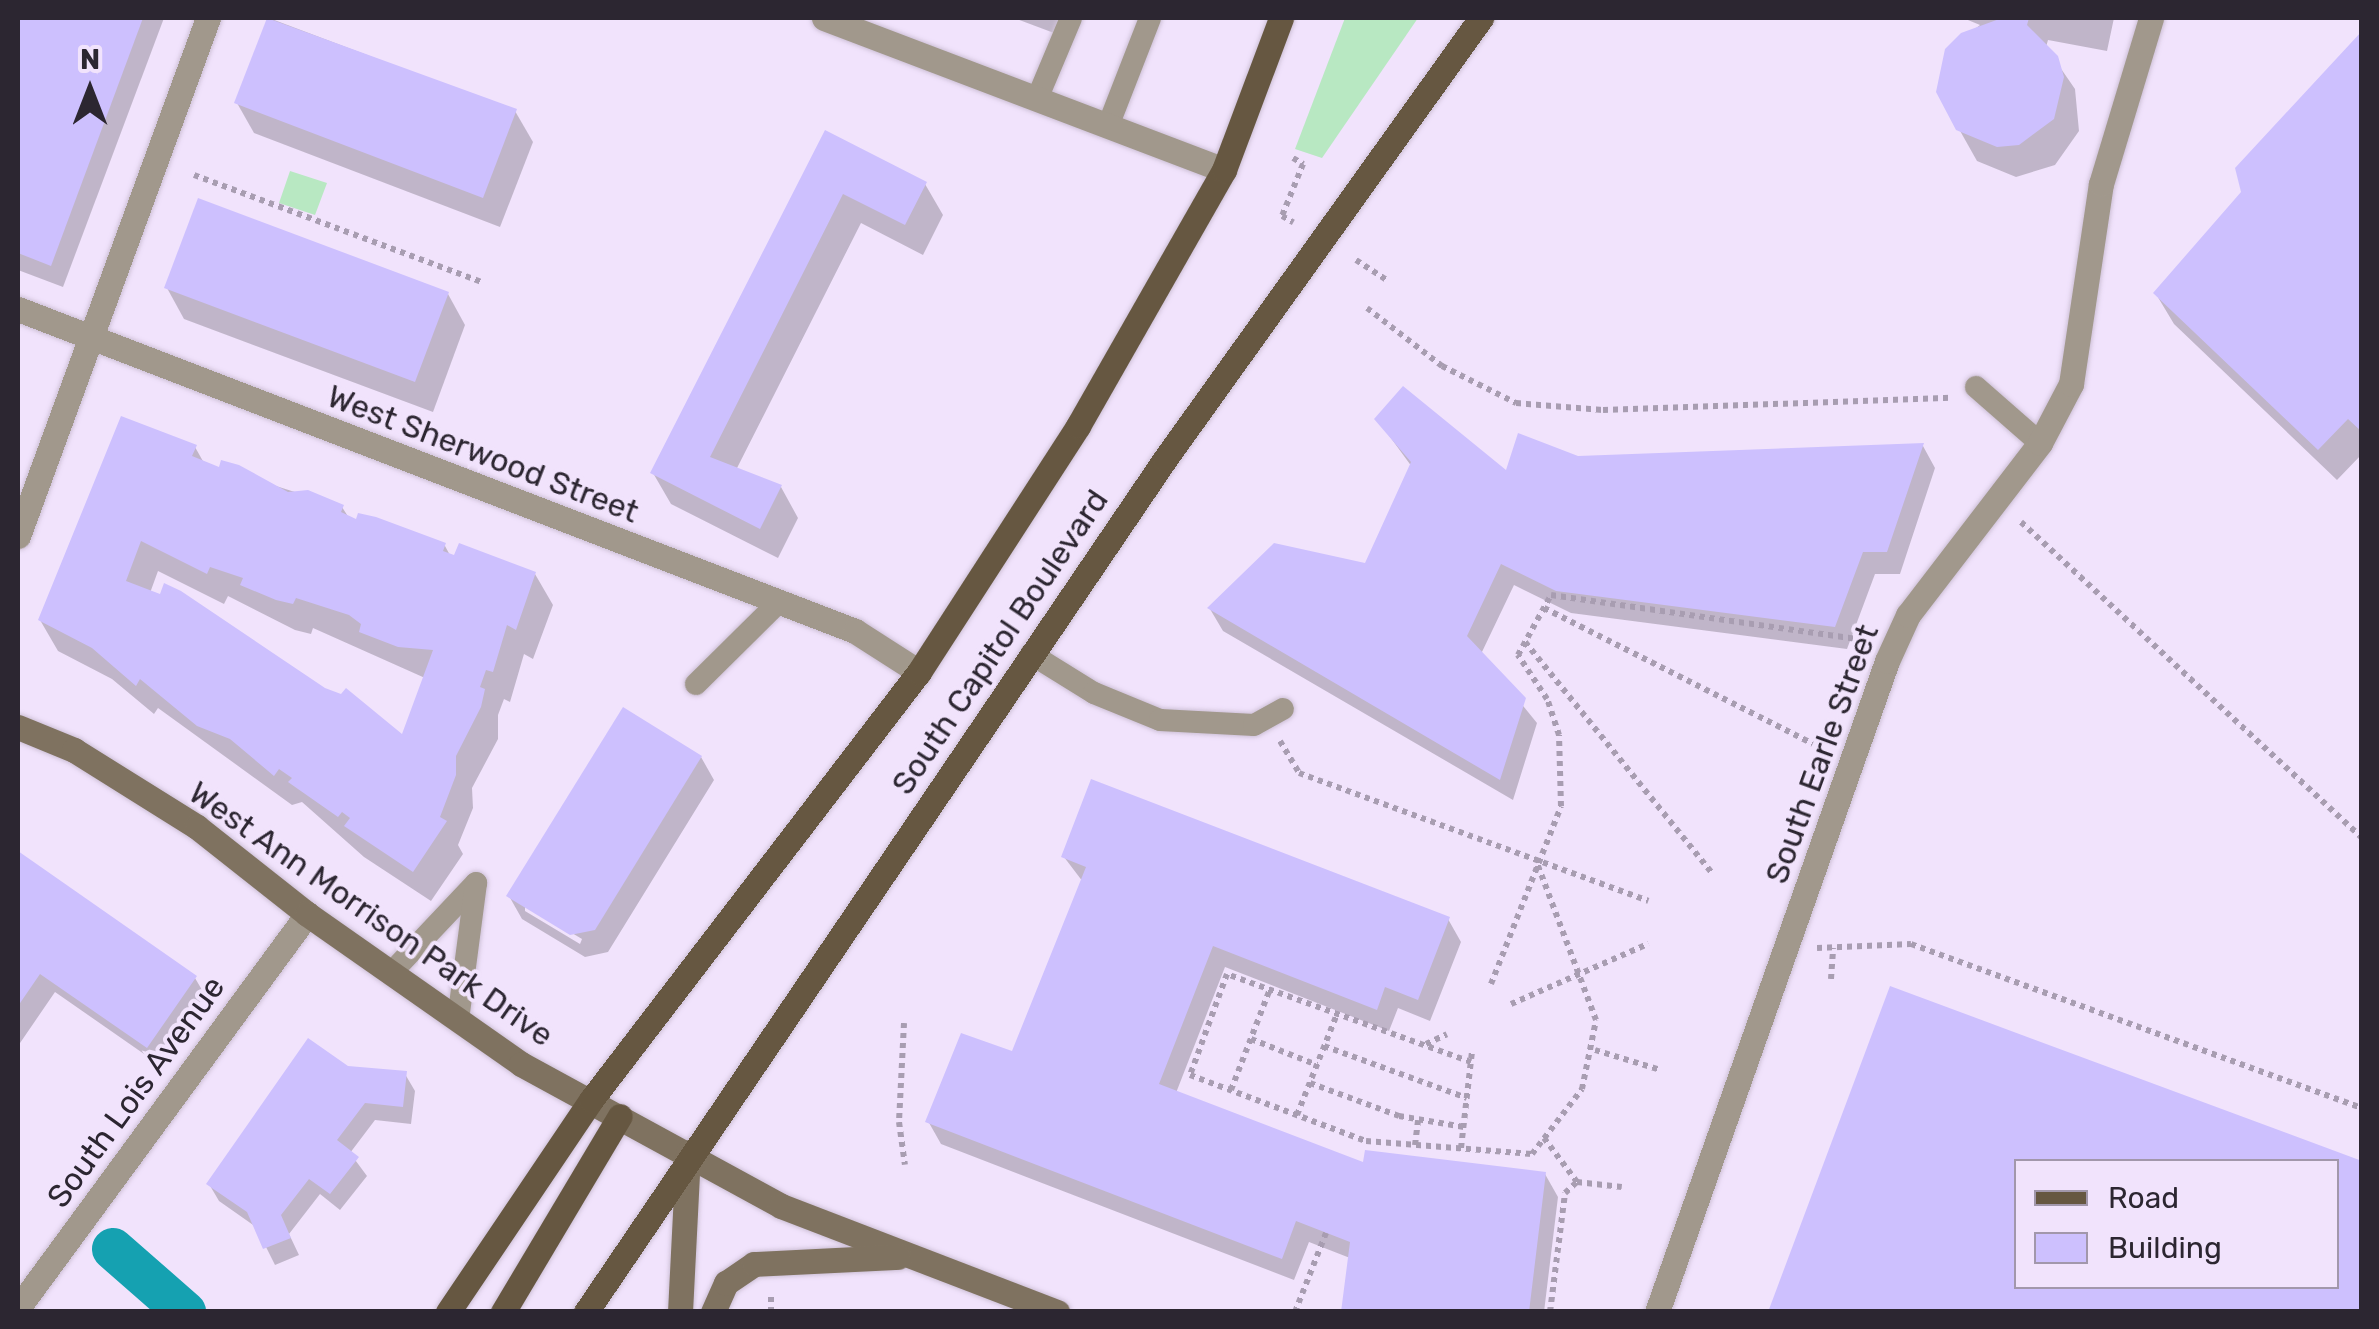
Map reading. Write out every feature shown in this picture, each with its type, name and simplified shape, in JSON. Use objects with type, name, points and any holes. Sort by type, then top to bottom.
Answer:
[{"type":"main road","name":"South Capitol Boulevard","points":[[448,1312],[591,1100],[919,672],[1078,426],[1224,170],[1281,18]]},
{"type":"main road","name":"South Capitol Boulevard","points":[[586,1312],[688,1152],[1031,654],[1481,18]]},
{"type":"main road","points":[[502,1312],[620,1116]]},
{"type":"street","points":[[18,536],[208,18]]},
{"type":"street","points":[[824,18],[1224,170]]},
{"type":"street","name":"South Earle Street","points":[[1657,1312],[1887,661],[1936,574],[2040,442],[2070,384],[2101,184],[2151,18]]},
{"type":"street","name":"West Sherwood Street","points":[[18,309],[855,631],[919,672]]},
{"type":"street","name":"West Ann Morrison Park Drive","points":[[18,727],[74,750],[197,827],[306,914],[521,1064],[782,1206],[1057,1312]]},
{"type":"street","name":"South Lois Avenue","points":[[18,1308],[306,914]]},
{"type":"street","points":[[680,1312],[688,1152]]},
{"type":"street","points":[[713,1312],[726,1284],[768,1260],[912,1256]]},
{"type":"lane","points":[[1038,99],[1072,18]]},
{"type":"lane","points":[[1108,126],[1150,18]]},
{"type":"lane","points":[[1969,392],[2040,442]]},
{"type":"lane","points":[[696,684],[779,602]]},
{"type":"lane","points":[[1031,654],[1094,694],[1160,720],[1215,728],[1275,714]]},
{"type":"lane","points":[[391,973],[476,883],[458,1020]]},
{"type":"path","points":[[1293,158],[1303,164],[1282,216],[1293,222]]},
{"type":"path","points":[[194,175],[484,284]]},
{"type":"path","points":[[1356,260],[1387,280]]},
{"type":"path","points":[[1367,308],[1442,366],[1516,403],[1603,410],[1969,392]]},
{"type":"path","points":[[2021,522],[2362,838]]},
{"type":"path","points":[[1491,984],[1536,860],[1561,806],[1560,735],[1546,699],[1518,655],[1551,595],[1857,639]]},
{"type":"path","points":[[1544,608],[1812,744]]},
{"type":"path","points":[[1525,642],[1711,872]]},
{"type":"path","points":[[1275,714],[1299,773],[1648,901]]},
{"type":"path","points":[[1472,1062],[1227,974],[1190,1074],[1366,1141],[1532,1154],[1582,1089],[1595,1050],[1593,998],[1536,860]]},
{"type":"path","points":[[1511,1004],[1648,944]]},
{"type":"path","points":[[1810,948],[1911,944],[2362,1108]]},
{"type":"path","points":[[1831,979],[1832,948]]},
{"type":"path","points":[[1231,1090],[1270,990]]},
{"type":"path","points":[[1297,1115],[1337,1014]]},
{"type":"path","points":[[904,1023],[899,1122],[905,1165]]},
{"type":"path","points":[[1424,1045],[1447,1034]]},
{"type":"path","points":[[1251,1039],[1317,1065]]},
{"type":"path","points":[[1324,1046],[1467,1098]]},
{"type":"path","points":[[1595,1050],[1661,1070]]},
{"type":"path","points":[[1462,1148],[1472,1052]]},
{"type":"path","points":[[1310,1083],[1418,1120],[1464,1127]]},
{"type":"path","points":[[1415,1144],[1418,1120]]},
{"type":"path","points":[[1544,1138],[1576,1182],[1622,1186]]},
{"type":"path","points":[[1550,1312],[1565,1193],[1576,1182]]},
{"type":"path","points":[[1296,1312],[1326,1233]]},
{"type":"green space","points":[[1345,18],[1418,18],[1322,158],[1295,149]]},
{"type":"green space","points":[[290,171],[327,183],[315,215],[279,203]]},
{"type":"building","points":[[18,18],[143,18],[51,266],[18,253]]},
{"type":"building","points":[[267,18],[517,109],[483,198],[234,103]]},
{"type":"building","points":[[2002,18],[2029,18],[2027,25],[2058,56],[2064,77],[2054,119],[2019,145],[1997,147],[1956,130],[1936,92],[1945,49],[1961,33]]},
{"type":"building","points":[[2362,31],[2362,432],[2348,419],[2318,450],[2153,293],[2241,192],[2235,168]]},
{"type":"building","points":[[825,130],[927,182],[905,225],[843,194],[710,457],[782,485],[760,529],[650,473]]},
{"type":"building","points":[[198,198],[449,292],[415,382],[164,288]]},
{"type":"building","points":[[1403,386],[1506,470],[1518,433],[1578,456],[1924,443],[1887,552],[1863,552],[1835,627],[1556,591],[1501,564],[1467,636],[1526,698],[1500,780],[1207,608],[1274,543],[1365,563],[1411,462],[1374,419]]},
{"type":"building","points":[[121,416],[197,445],[192,456],[219,467],[221,460],[239,465],[288,492],[308,490],[344,505],[341,512],[356,519],[358,513],[376,517],[446,543],[443,551],[454,555],[459,543],[536,572],[516,630],[507,625],[493,672],[486,670],[480,687],[485,689],[481,707],[456,756],[456,775],[440,817],[447,821],[413,872],[344,826],[350,818],[342,812],[338,817],[288,782],[292,778],[279,769],[274,776],[230,739],[197,726],[140,679],[136,686],[92,648],[38,620]],"holes":[[[141,541],[207,574],[210,567],[243,578],[240,585],[276,600],[293,604],[296,598],[349,615],[361,624],[359,632],[398,647],[433,650],[402,734],[346,688],[341,694],[325,688],[181,591],[164,583],[160,594],[126,581]]]},
{"type":"building","points":[[623,707],[702,756],[595,930],[570,935],[506,896]]},
{"type":"building","points":[[1091,779],[1450,917],[1418,1000],[1385,987],[1377,1010],[1213,946],[1159,1084],[1363,1162],[1365,1150],[1546,1172],[1529,1312],[1341,1312],[1350,1242],[1296,1221],[1282,1259],[925,1122],[961,1033],[1012,1051],[1086,867],[1061,857]]},
{"type":"building","points":[[18,851],[197,976],[147,1048],[40,974],[18,1006]]},
{"type":"building","points":[[1890,986],[2362,1161],[2362,1312],[1768,1312]]},
{"type":"building","points":[[308,1038],[348,1066],[407,1071],[403,1107],[365,1103],[337,1140],[359,1157],[330,1194],[309,1179],[281,1215],[291,1238],[263,1249],[247,1212],[206,1184]]},
{"type":"waterway","points":[[113,1249],[185,1312]]}]
